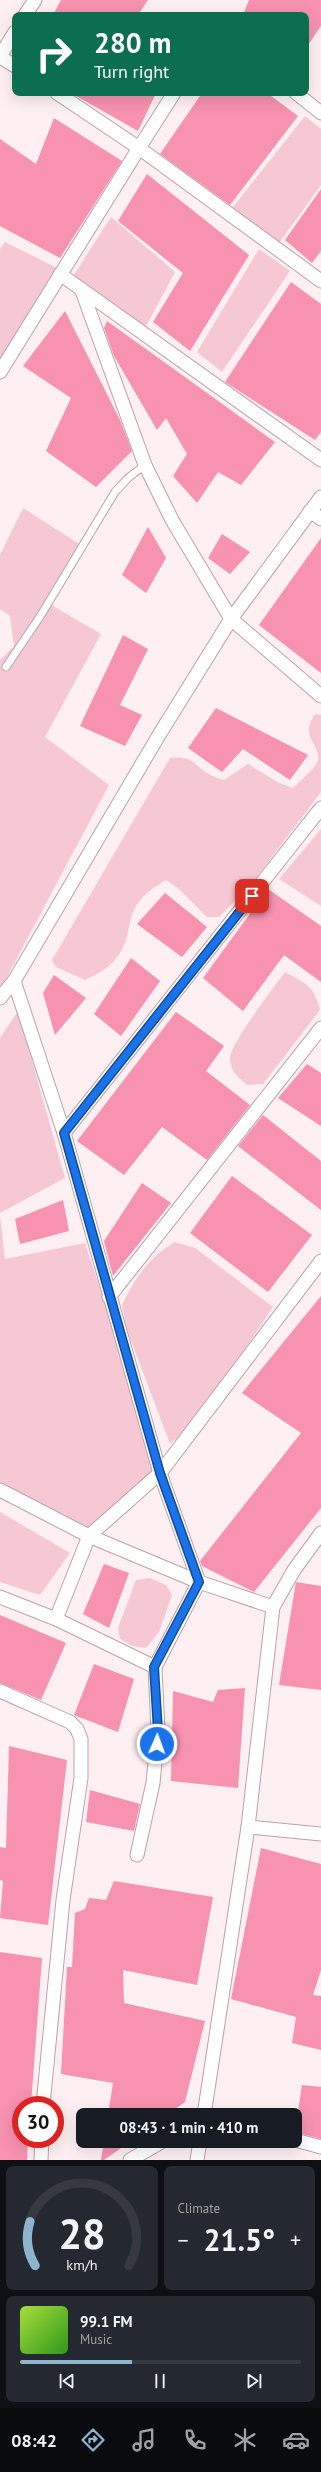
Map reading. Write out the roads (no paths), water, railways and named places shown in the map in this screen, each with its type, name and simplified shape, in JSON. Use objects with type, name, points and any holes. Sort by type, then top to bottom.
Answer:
[{"type":"street","points":[[27,12],[34,0]]},
{"type":"street","points":[[12,37],[0,56],[12,64]]},
{"type":"street","points":[[61,96],[139,148],[321,281]]},
{"type":"street","points":[[0,372],[172,96]]},
{"type":"street","points":[[300,96],[321,113]]},
{"type":"street","points":[[60,274],[321,460]]},
{"type":"street","points":[[82,291],[145,465],[172,520],[231,619],[321,696]]},
{"type":"street","points":[[0,998],[14,981],[159,735],[231,619],[321,497]]},
{"type":"street","points":[[310,511],[321,519]]},
{"type":"street","points":[[64,1133],[321,808]]},
{"type":"street","points":[[14,981],[64,1133],[109,1297],[160,1473],[199,1582],[154,1667],[158,1731],[153,1783],[137,1855]]},
{"type":"street","points":[[109,1297],[321,1028]]},
{"type":"street","points":[[56,1619],[89,1536],[160,1473],[321,1261]]},
{"type":"street","points":[[0,1490],[89,1536],[199,1582],[273,1607]]},
{"type":"street","points":[[205,2108],[248,1827],[273,1607],[294,1570],[321,1533]]},
{"type":"street","points":[[0,1597],[56,1619],[154,1667]]},
{"type":"street","points":[[0,1691],[70,1722],[77,1729],[81,1739],[81,1778],[63,1900],[44,2096]]},
{"type":"street","points":[[248,1827],[321,1834]]},
{"type":"street","points":[[302,2142],[321,2147]]},
{"type":"street","points":[[40,2160],[41,2148]]},
{"type":"street","points":[[130,2160],[150,2148]]},
{"type":"street","points":[[197,2160],[199,2148]]},
{"type":"lane","points":[[6,667],[41,615],[116,492],[128,478],[145,465]]}]
